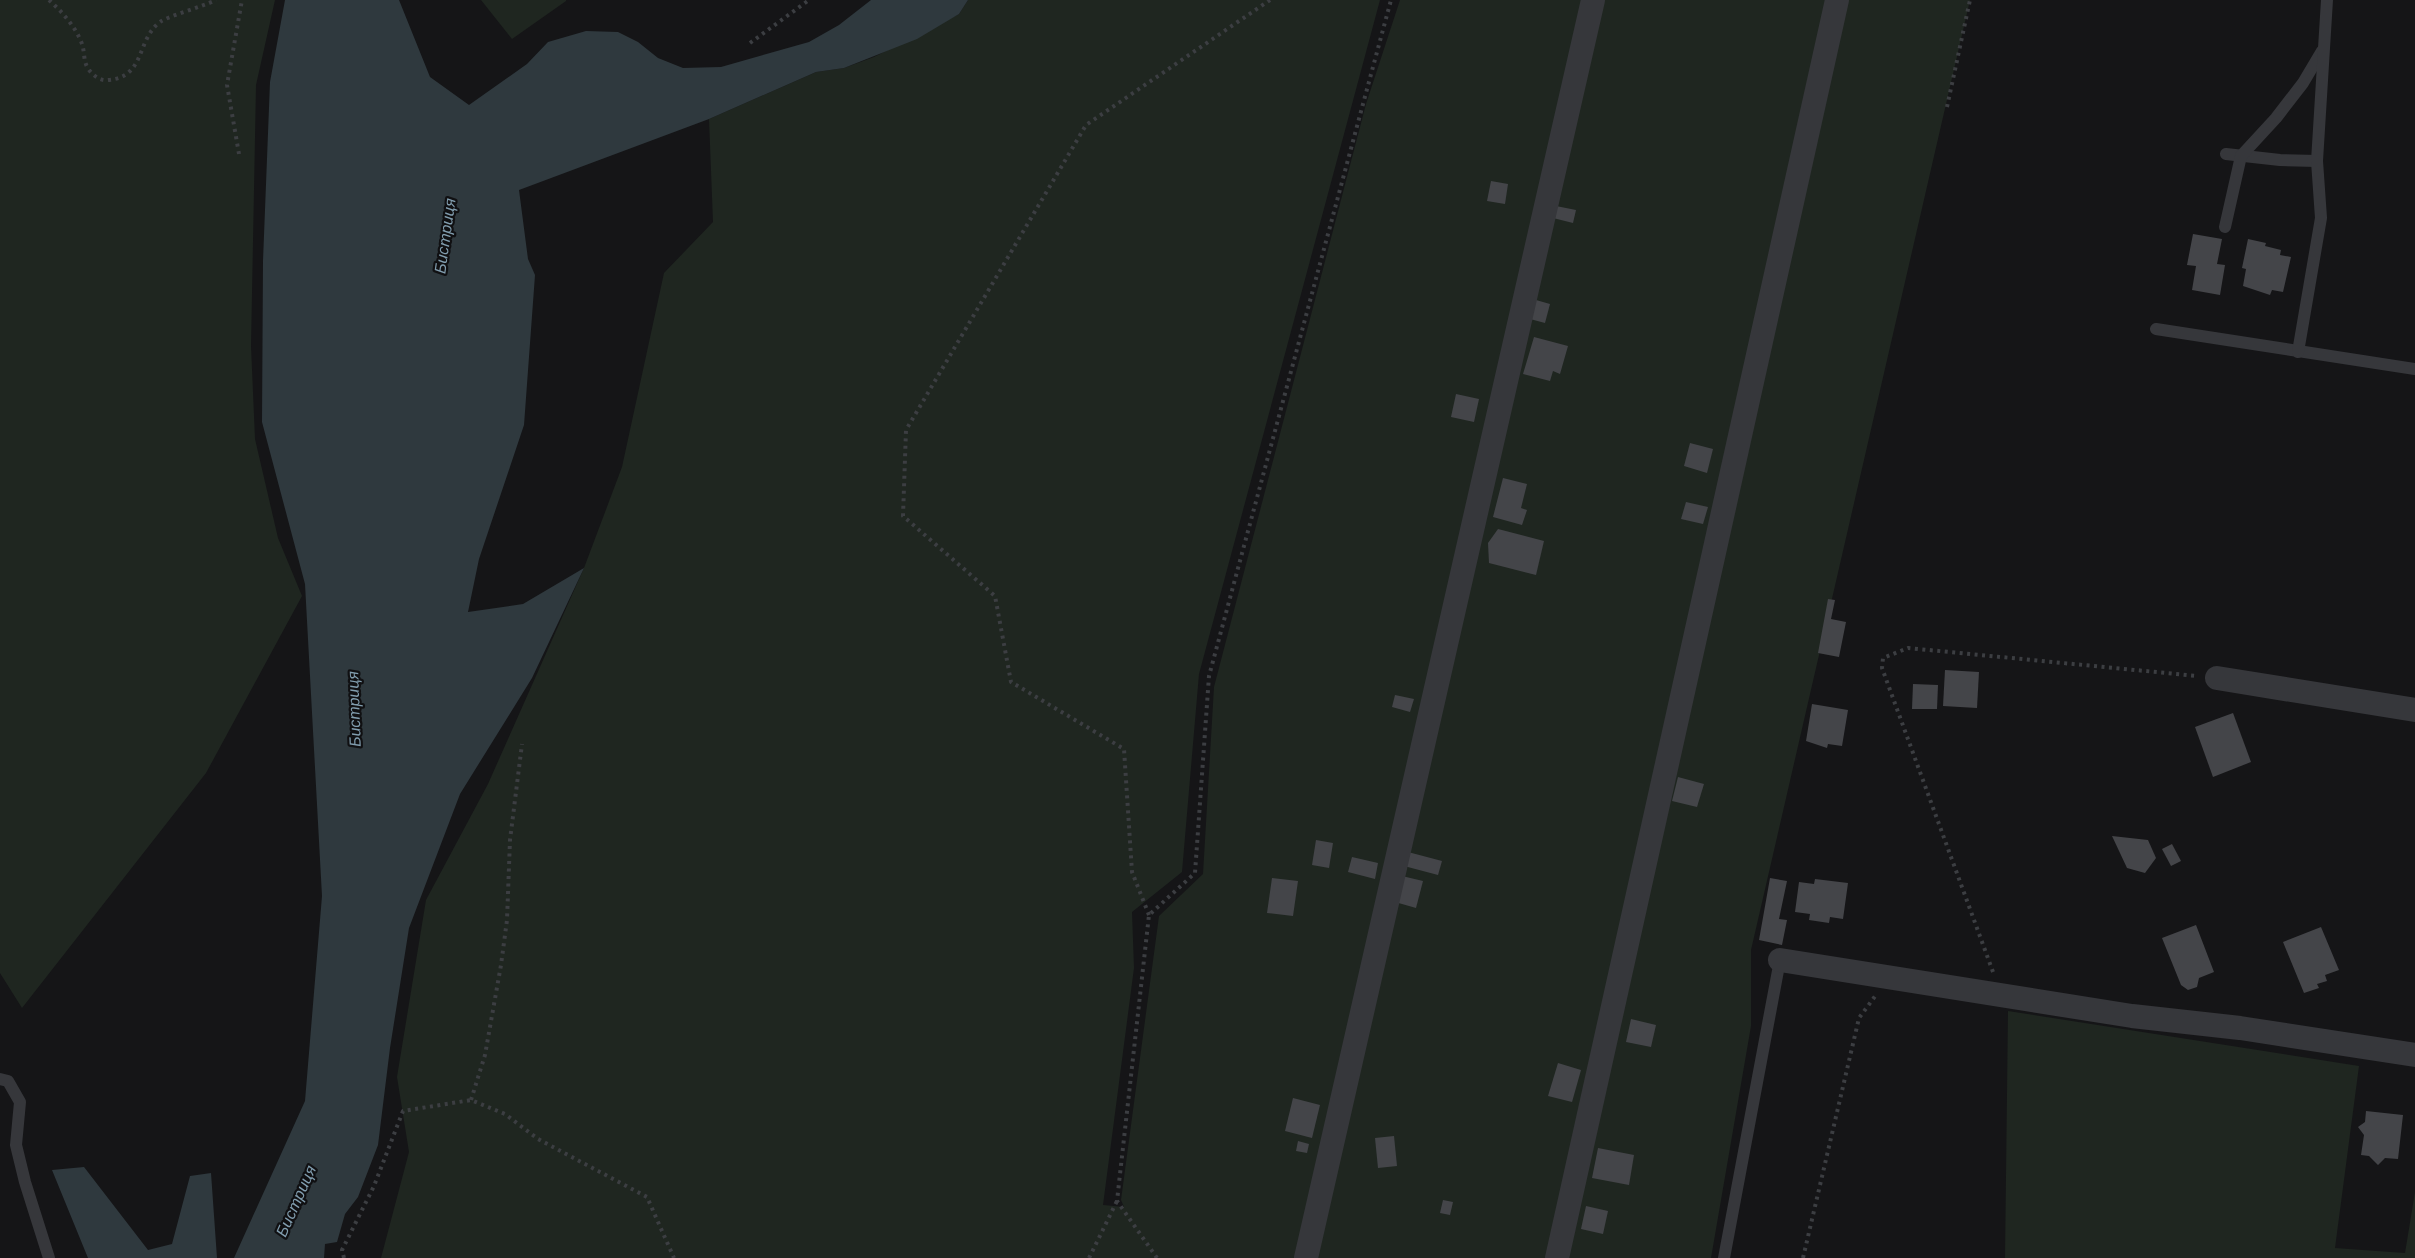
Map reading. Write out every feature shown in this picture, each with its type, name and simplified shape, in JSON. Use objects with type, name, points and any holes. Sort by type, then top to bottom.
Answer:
[{"type":"street","points":[[1306,1258],[1593,0]]},
{"type":"street","points":[[1557,1258],[1837,0]]},
{"type":"street","points":[[2217,678],[2415,710]]},
{"type":"street","points":[[1780,960],[2132,1016],[2240,1028],[2415,1055]]},
{"type":"lane","points":[[2298,352],[2320,218],[2317,161],[2327,0]]},
{"type":"lane","points":[[2225,227],[2241,156],[2276,118],[2303,83],[2324,47]]},
{"type":"lane","points":[[2226,154],[2317,161]]},
{"type":"lane","points":[[2156,329],[2415,369]]},
{"type":"lane","points":[[1724,1258],[1780,960]]},
{"type":"lane","points":[[0,1079],[8,1081],[21,1102],[16,1145],[49,1258]]},
{"type":"path","points":[[49,0],[68,19],[79,38],[89,71],[103,81],[120,80],[137,64],[145,43],[161,21],[196,10],[214,0]]},
{"type":"path","points":[[239,154],[227,85],[242,0]]},
{"type":"path","points":[[750,43],[808,0]]},
{"type":"path","points":[[1089,1258],[1117,1201],[1149,915],[1132,872],[1124,749],[1011,682],[995,596],[903,516],[906,430],[1086,125],[1270,0]]},
{"type":"path","points":[[1149,915],[1195,873],[1209,676],[1391,0]]},
{"type":"path","points":[[1947,107],[1970,0]]},
{"type":"path","points":[[2002,995],[1882,668],[1883,658],[1908,648],[2217,678]]},
{"type":"path","points":[[471,1100],[485,1055],[501,965],[507,920],[510,840],[522,744]]},
{"type":"path","points":[[1803,1258],[1859,1018],[1891,977]]},
{"type":"path","points":[[344,1258],[342,1250],[374,1186],[403,1111],[471,1100],[505,1114],[538,1139],[647,1197],[674,1258]]},
{"type":"path","points":[[1117,1201],[1157,1258]]},
{"type":"shaded area","points":[[0,0],[275,0],[256,85],[251,346],[255,439],[278,538],[302,596],[206,773],[22,1008],[0,973]]},
{"type":"shaded area","points":[[481,0],[566,0],[566,1],[512,39]]},
{"type":"shaded area","points":[[968,0],[1380,0],[1199,674],[1182,872],[1132,912],[1134,968],[1103,1205],[1124,1207],[1121,1200],[1159,916],[1203,874],[1214,687],[1366,104],[1400,0],[1970,0],[1751,950],[1751,1026],[1711,1258],[381,1258],[409,1152],[397,1077],[426,900],[488,784],[584,568],[622,467],[664,273],[713,222],[709,119],[816,72],[844,68],[874,57],[959,14]]},
{"type":"shaded area","points":[[2008,1011],[2359,1066],[2335,1248],[2405,1253],[2415,1192],[2415,1258],[2005,1258]]},
{"type":"water","name":"Бистриця","points":[[285,0],[399,0],[430,77],[469,105],[527,64],[548,42],[586,31],[618,32],[638,42],[658,58],[683,68],[721,67],[809,42],[839,25],[871,0],[968,0],[959,14],[917,39],[844,68],[816,72],[709,119],[519,190],[528,259],[535,275],[524,425],[479,559],[468,612],[523,604],[584,568],[532,678],[460,794],[409,928],[390,1048],[378,1145],[358,1197],[345,1214],[337,1242],[325,1244],[324,1258],[234,1258],[305,1101],[322,896],[305,584],[262,422],[263,261],[270,82]]},
{"type":"water","points":[[84,1167],[148,1250],[172,1244],[190,1176],[211,1173],[217,1258],[88,1258],[52,1170]]},
{"type":"building","points":[[1491,181],[1508,184],[1505,204],[1487,201]]},
{"type":"building","points":[[1556,206],[1576,210],[1573,223],[1553,218]]},
{"type":"building","points":[[2193,234],[2222,239],[2217,264],[2225,265],[2220,295],[2192,290],[2196,266],[2187,265]]},
{"type":"building","points":[[2248,239],[2266,243],[2265,246],[2281,250],[2280,255],[2291,257],[2283,292],[2272,290],[2270,295],[2243,286],[2246,269],[2242,268]]},
{"type":"building","points":[[1536,300],[1550,304],[1545,323],[1530,319]]},
{"type":"building","points":[[1534,337],[1568,346],[1560,374],[1553,371],[1550,381],[1523,374]]},
{"type":"building","points":[[1456,394],[1479,399],[1474,422],[1451,417]]},
{"type":"building","points":[[1690,443],[1713,449],[1707,473],[1684,466]]},
{"type":"building","points":[[1503,478],[1527,484],[1521,508],[1527,510],[1522,525],[1493,517]]},
{"type":"building","points":[[1686,502],[1708,507],[1703,524],[1681,519]]},
{"type":"building","points":[[1498,529],[1544,541],[1536,575],[1489,563],[1488,543]]},
{"type":"building","points":[[1828,599],[1835,600],[1831,619],[1846,622],[1839,657],[1818,653]]},
{"type":"building","points":[[1945,670],[1979,672],[1977,708],[1943,706]]},
{"type":"building","points":[[1913,684],[1938,685],[1937,709],[1912,709]]},
{"type":"building","points":[[1395,695],[1414,699],[1410,712],[1392,707]]},
{"type":"building","points":[[1812,704],[1848,710],[1842,746],[1828,744],[1827,748],[1806,741]]},
{"type":"building","points":[[2233,713],[2251,762],[2213,777],[2195,727]]},
{"type":"building","points":[[1678,777],[1704,784],[1697,807],[1672,801]]},
{"type":"building","points":[[2112,836],[2148,840],[2156,858],[2145,873],[2127,868]]},
{"type":"building","points":[[1316,840],[1333,843],[1329,868],[1312,865]]},
{"type":"building","points":[[2172,844],[2181,861],[2171,866],[2162,849]]},
{"type":"building","points":[[1408,852],[1442,861],[1438,875],[1404,866]]},
{"type":"building","points":[[1352,857],[1378,863],[1375,879],[1348,872]]},
{"type":"building","points":[[1402,876],[1423,881],[1416,908],[1395,902]]},
{"type":"building","points":[[1272,878],[1298,881],[1293,916],[1267,913]]},
{"type":"building","points":[[1770,878],[1787,881],[1779,919],[1787,920],[1782,945],[1759,940]]},
{"type":"building","points":[[1815,879],[1848,883],[1843,919],[1830,917],[1829,923],[1809,920],[1810,914],[1795,912],[1799,882],[1814,884]]},
{"type":"building","points":[[2196,925],[2214,972],[2199,978],[2197,987],[2188,990],[2181,985],[2162,938]]},
{"type":"building","points":[[2321,927],[2339,970],[2325,975],[2327,981],[2317,984],[2319,988],[2304,993],[2283,942]]},
{"type":"building","points":[[1631,1019],[1656,1025],[1651,1047],[1626,1042]]},
{"type":"building","points":[[1558,1063],[1581,1070],[1572,1102],[1548,1096]]},
{"type":"building","points":[[1293,1098],[1320,1105],[1312,1138],[1285,1131]]},
{"type":"building","points":[[2366,1111],[2403,1115],[2398,1159],[2385,1158],[2378,1165],[2369,1156],[2361,1155],[2364,1135],[2358,1127],[2365,1122]]},
{"type":"building","points":[[1394,1136],[1397,1166],[1378,1168],[1375,1138]]},
{"type":"building","points":[[1298,1141],[1309,1144],[1307,1153],[1296,1151]]},
{"type":"building","points":[[1598,1148],[1634,1155],[1629,1185],[1592,1178]]},
{"type":"building","points":[[1443,1200],[1453,1202],[1450,1215],[1440,1213]]},
{"type":"building","points":[[1586,1206],[1608,1211],[1603,1234],[1581,1229]]}]
